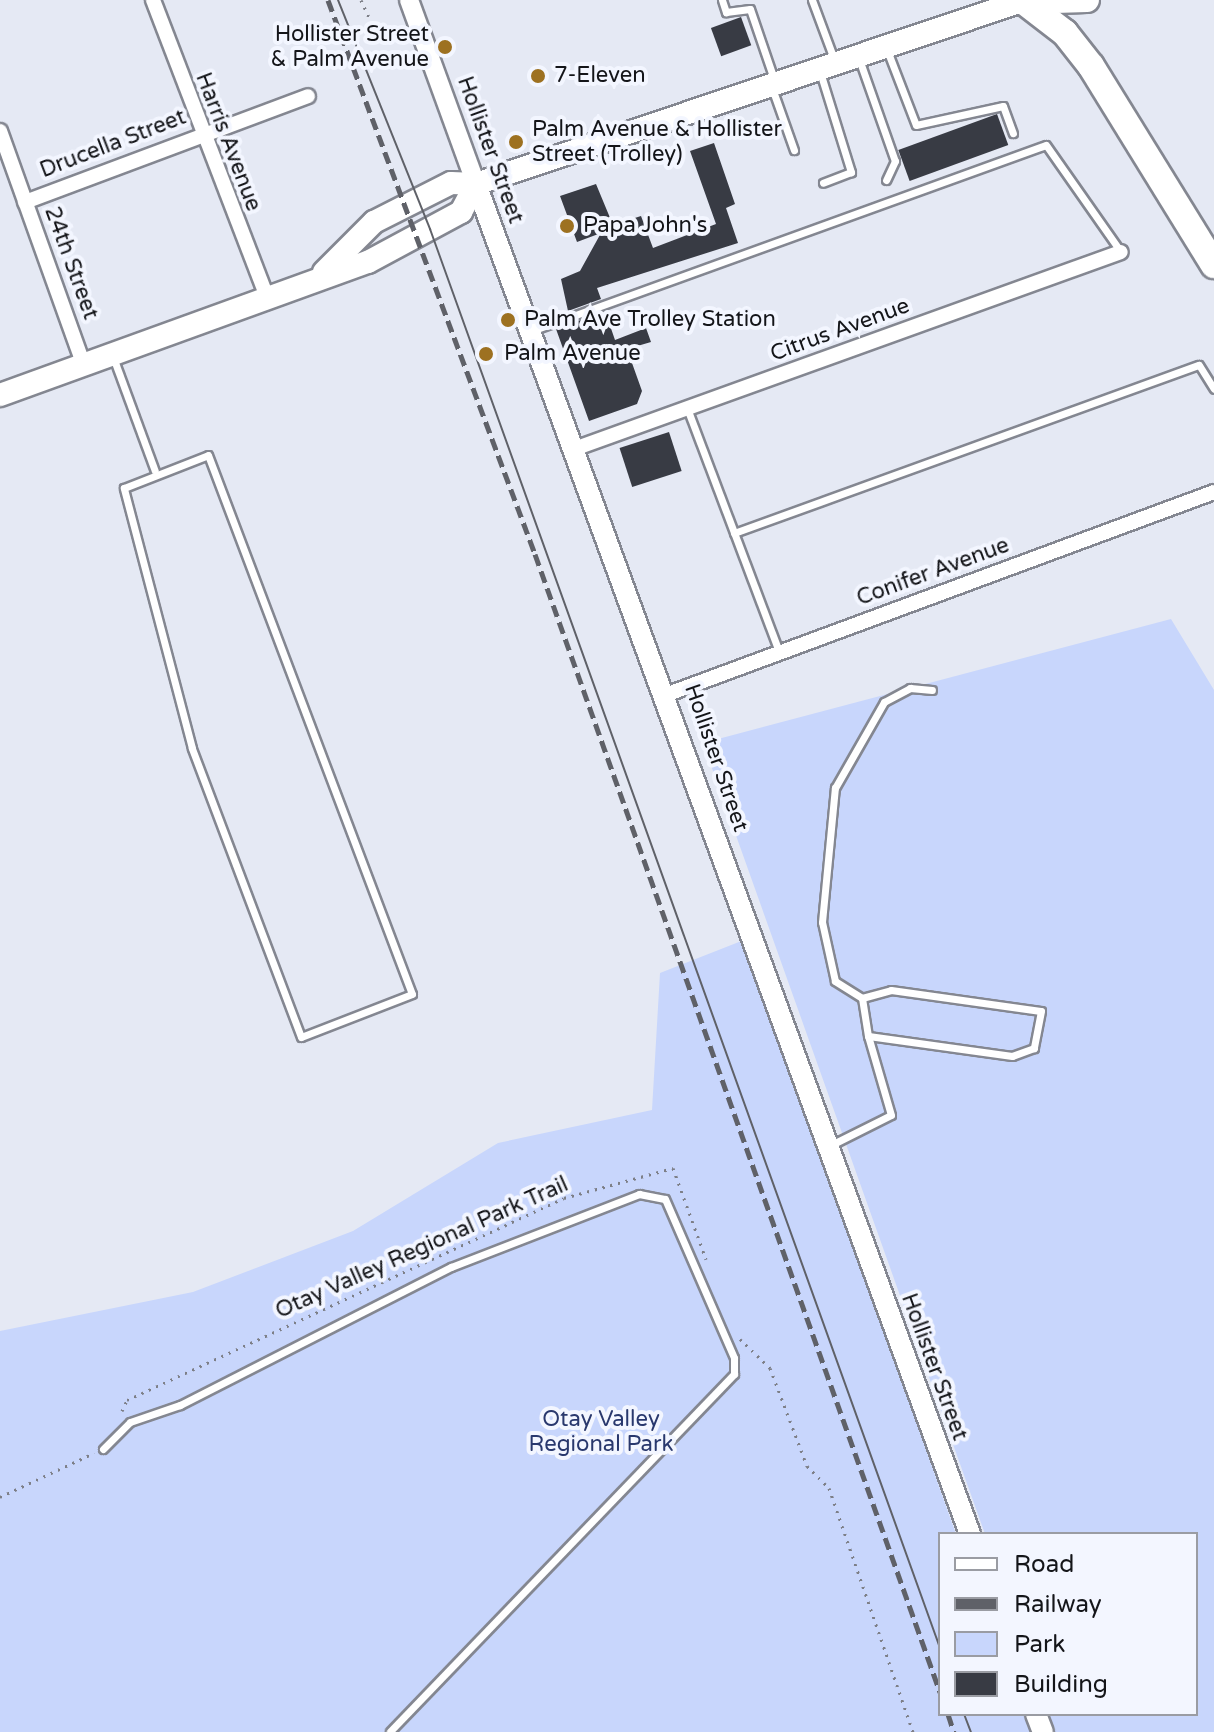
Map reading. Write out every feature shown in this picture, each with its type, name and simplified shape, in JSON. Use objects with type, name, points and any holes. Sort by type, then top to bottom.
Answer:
[{"type":"highway","points":[[1023,1],[1087,0]]},
{"type":"highway","points":[[1023,1],[1065,33],[1091,66],[1214,265]]},
{"type":"main road","points":[[324,272],[374,222],[451,183],[476,184],[1023,1]]},
{"type":"main road","points":[[0,395],[267,297],[324,272],[368,262],[456,214],[476,184]]},
{"type":"main road","name":"Hollister Street","points":[[476,184],[534,330],[574,449],[668,694],[827,1147],[969,1532]]},
{"type":"street","name":"Harris Avenue","points":[[153,0],[200,133],[267,297]]},
{"type":"street","name":"Hollister Street","points":[[409,0],[476,184]]},
{"type":"street","name":"Drucella Street","points":[[25,202],[200,133],[308,96]]},
{"type":"street","name":"24th Street","points":[[0,131],[84,365]]},
{"type":"street","name":"Citrus Avenue","points":[[574,449],[1121,252]]},
{"type":"street","name":"Conifer Avenue","points":[[668,694],[1214,492]]},
{"type":"lane","points":[[722,0],[726,12],[750,9],[794,150]]},
{"type":"lane","points":[[812,0],[851,172],[823,183]]},
{"type":"lane","points":[[886,48],[916,125],[1003,106],[1013,133]]},
{"type":"lane","points":[[858,57],[895,161],[886,180]]},
{"type":"lane","points":[[534,330],[1046,145],[1121,252]]},
{"type":"lane","points":[[112,355],[155,471]]},
{"type":"lane","points":[[734,533],[1199,365],[1214,389]]},
{"type":"lane","points":[[687,408],[779,652]]},
{"type":"lane","points":[[208,454],[412,994],[301,1037],[192,748],[124,488],[155,471],[208,454]]},
{"type":"lane","points":[[868,1036],[1012,1056],[1034,1048],[1041,1011],[891,990],[862,998],[835,981],[822,922],[835,788],[884,702],[910,688],[932,690]]},
{"type":"lane","points":[[827,1147],[891,1115],[868,1036],[862,998]]},
{"type":"lane","points":[[103,1449],[130,1422],[180,1405],[451,1267],[639,1194],[665,1199],[734,1358],[734,1374],[390,1732]]},
{"type":"path","points":[[361,0],[380,41]]},
{"type":"path","name":"Otay Valley Regional Park Trail","points":[[103,1449],[127,1400],[564,1198],[673,1168],[711,1272]]},
{"type":"path","points":[[732,1331],[770,1368],[807,1466],[829,1488],[913,1732]]},
{"type":"path","points":[[0,1497],[103,1449]]},
{"type":"green space","name":"Otay Valley Regional Park","points":[[1171,619],[1214,690],[1214,1732],[0,1732],[0,1331],[193,1292],[353,1231],[498,1143],[652,1110],[660,973],[744,940],[955,1532],[938,1532],[938,1716],[1198,1716],[1198,1532],[984,1532],[703,743]]},
{"type":"building","points":[[741,17],[751,45],[721,56],[711,28]]},
{"type":"building","points":[[997,114],[1008,145],[910,181],[898,150]]},
{"type":"building","points":[[714,143],[735,204],[726,208],[738,243],[597,288],[601,299],[568,311],[561,279],[580,271],[601,233],[577,242],[560,196],[596,184],[613,225],[641,216],[653,248],[716,224],[690,151]]},
{"type":"building","points":[[605,311],[615,340],[646,328],[651,342],[627,349],[642,391],[637,404],[589,421],[556,329]]},
{"type":"building","points":[[669,432],[682,471],[632,487],[620,448]]},
{"type":"tram line","points":[[338,0],[430,229],[938,1642]]},
{"type":"tram line","points":[[965,1716],[971,1732]]},
{"type":"railway","points":[[328,0],[535,554],[938,1686]]},
{"type":"railway","points":[[949,1716],[954,1732]]},
{"type":"place","name":"Hollister Street & Palm Avenue","points":[[445,47]]},
{"type":"place","name":"7-Eleven","points":[[538,76]]},
{"type":"place","name":"Palm Avenue & Hollister Street (Trolley)","points":[[516,142]]},
{"type":"place","name":"Papa John's","points":[[567,226]]},
{"type":"place","name":"Palm Ave Trolley Station","points":[[508,320]]},
{"type":"place","name":"Palm Avenue","points":[[486,354]]}]
